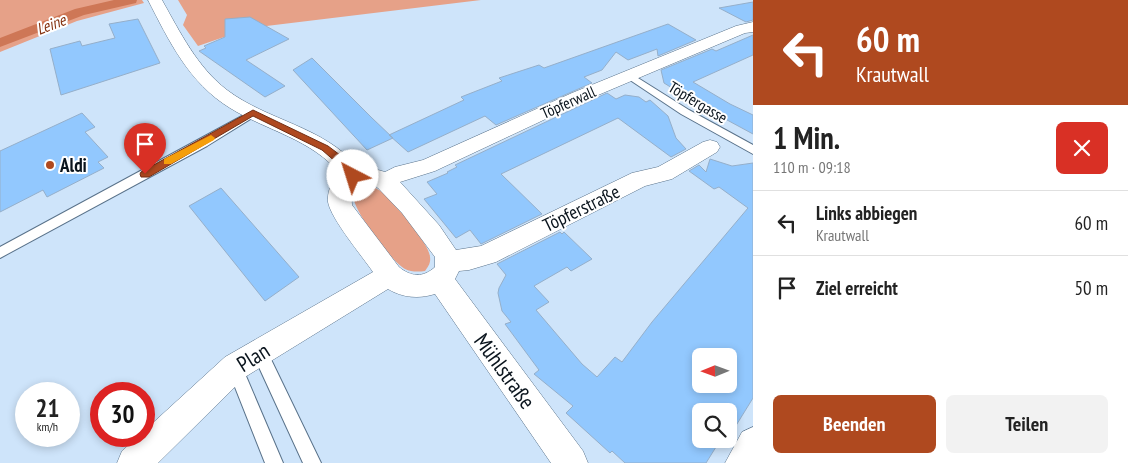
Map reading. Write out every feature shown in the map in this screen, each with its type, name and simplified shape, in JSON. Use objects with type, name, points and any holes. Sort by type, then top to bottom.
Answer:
[{"type":"street","points":[[158,5],[201,77],[222,94],[253,113],[325,148],[340,160],[353,176]]},
{"type":"street","name":"Töpferwall","points":[[384,181],[403,172],[428,166],[630,76],[741,29],[753,27]]},
{"type":"street","name":"Töpferstraße","points":[[390,275],[399,282],[419,287],[428,286],[444,270],[487,255],[640,179],[664,174],[710,148]]},
{"type":"street","points":[[384,181],[369,175],[353,176],[346,180],[339,190],[338,198],[341,208],[390,275]]},
{"type":"street","name":"Mühlstraße","points":[[384,181],[394,188],[443,248],[444,270],[571,463]]},
{"type":"street","name":"Plan","points":[[134,463],[247,360],[390,275]]},
{"type":"street","points":[[742,463],[753,443]]},
{"type":"lane","name":"Töpfergasse","points":[[630,76],[700,121],[753,150]]},
{"type":"lane","points":[[0,253],[203,143],[253,113]]},
{"type":"lane","points":[[247,360],[274,463]]},
{"type":"lane","points":[[247,360],[312,463]]},
{"type":"shaded area","points":[[0,0],[142,0],[144,3],[77,21],[0,52]]},
{"type":"shaded area","points":[[178,0],[481,0],[250,28],[198,46],[183,25],[187,15]]},
{"type":"shaded area","points":[[364,185],[375,188],[385,194],[417,232],[424,242],[430,257],[430,263],[425,271],[410,271],[399,265],[376,238],[361,216],[353,197],[356,189]]},
{"type":"building","points":[[753,2],[753,20],[746,22],[719,8]]},
{"type":"building","points":[[250,17],[289,39],[246,60],[285,86],[265,97],[199,51],[206,48],[204,46],[225,37],[225,19]]},
{"type":"building","points":[[138,19],[160,63],[61,95],[50,49],[80,41],[82,46],[115,38],[109,24]]},
{"type":"building","points":[[668,24],[696,40],[658,56],[657,49],[628,60],[616,52],[602,70],[584,77],[592,83],[496,125],[485,116],[408,152],[389,135],[464,100],[461,97],[502,81],[499,78],[539,65],[544,68]]},
{"type":"building","points":[[753,35],[753,55],[693,82],[753,115],[753,134],[664,83],[661,70],[712,49],[716,51]]},
{"type":"building","points":[[312,58],[393,138],[367,150],[293,70]]},
{"type":"building","points":[[607,93],[616,99],[625,95],[639,97],[646,102],[650,100],[668,116],[676,138],[686,149],[671,157],[618,118],[501,174],[542,214],[481,244],[470,230],[456,238],[424,199],[437,194],[427,182],[448,173],[457,167],[455,165]]},
{"type":"building","name":"Aldi","points":[[82,113],[95,127],[85,132],[108,157],[98,162],[104,168],[47,197],[43,190],[0,212],[0,151]]},
{"type":"building","points":[[710,159],[732,166],[753,163],[753,398],[737,424],[737,403],[692,403],[692,448],[715,448],[706,463],[625,463],[612,451],[610,453],[566,413],[573,406],[534,374],[539,370],[505,324],[511,322],[502,311],[498,293],[506,275],[497,264],[560,232],[562,234],[564,232],[592,259],[571,271],[567,267],[534,286],[549,302],[536,310],[582,364],[597,377],[615,357],[622,362],[652,322],[748,208],[719,187],[714,189],[689,171],[699,165],[706,172]]},
{"type":"building","points":[[221,188],[299,277],[265,301],[189,206]]},
{"type":"waterway","name":"Leine","points":[[0,43],[80,12],[131,0]]},
{"type":"slow traffic","points":[[168,162],[211,138]]},
{"type":"place","name":"Aldi","points":[[50,165]]},
{"type":"route","points":[[145,174],[203,143],[253,113],[304,136],[325,148],[340,160],[353,176]]}]
